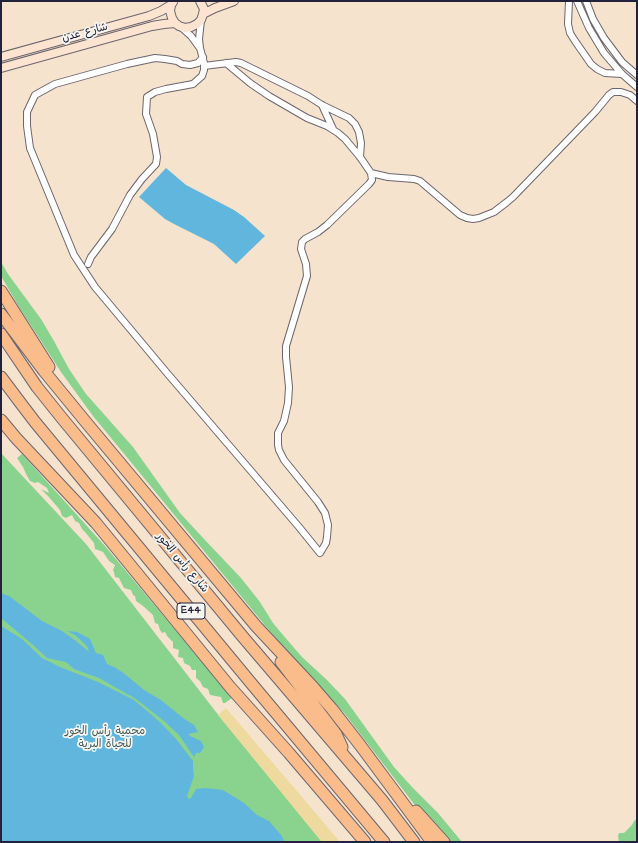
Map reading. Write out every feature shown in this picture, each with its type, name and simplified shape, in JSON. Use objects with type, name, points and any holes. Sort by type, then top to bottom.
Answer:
[{"type":"highway","points":[[1,291],[85,421]]},
{"type":"highway","points":[[1,314],[40,366],[256,626],[332,709],[432,842]]},
{"type":"highway","name":"شارع رأس الخور","points":[[1,334],[37,387],[61,417],[238,631],[382,800],[414,842]]},
{"type":"highway","name":"E44","points":[[1,376],[35,422],[384,842]]},
{"type":"highway","points":[[1,420],[96,523],[230,687],[290,753],[365,842]]},
{"type":"highway","points":[[256,626],[275,656],[327,722],[338,739],[345,757]]},
{"type":"highway","points":[[290,753],[306,778],[359,842]]},
{"type":"highway","points":[[392,788],[406,800],[444,842]]},
{"type":"street","points":[[88,264],[95,251],[112,229],[130,195],[142,178],[156,164],[157,157],[153,134],[146,114],[147,97],[155,92],[193,84],[202,76],[204,66],[199,39],[204,9],[200,1]]},
{"type":"street","points":[[202,17],[214,8],[234,1]]},
{"type":"street","points":[[569,1],[568,24],[570,33],[591,64],[597,69],[606,73],[622,74]]},
{"type":"street","points":[[577,1],[589,28],[604,54],[622,74],[637,87]]},
{"type":"street","points":[[586,1],[593,19],[604,38],[622,62],[637,75]]},
{"type":"street","points":[[172,3],[170,11],[172,18],[191,36],[200,48]]},
{"type":"street","name":"شارع عدن","points":[[1,57],[149,16],[161,11],[172,3]]},
{"type":"street","name":"شارع عدن","points":[[1,68],[152,26],[177,24],[185,28],[191,27],[197,24],[202,17]]},
{"type":"street","points":[[203,57],[198,63],[190,65],[155,58],[126,64],[55,84],[35,95],[27,112],[30,148],[74,255],[95,287],[320,553],[326,543],[327,537],[328,525],[325,513],[284,460],[278,445],[278,433],[284,421],[288,403],[289,387],[286,346],[306,276],[306,264],[301,249],[302,242],[327,225],[369,184],[372,180],[371,173],[345,139],[333,129],[307,118],[274,99],[250,83],[226,63]]},
{"type":"street","points":[[204,66],[236,62],[246,65],[349,118],[355,124],[360,136],[360,157]]},
{"type":"street","points":[[371,173],[388,177],[414,179],[420,181],[460,215],[473,219],[480,218],[494,212],[513,197],[613,92],[621,92],[630,95],[637,101]]},
{"type":"street","points":[[322,105],[333,129]]},
{"type":"green space","points":[[1,262],[41,319],[69,369],[86,394],[133,447],[180,513],[241,578],[260,602],[273,623],[302,657],[345,699],[394,767],[438,813],[462,842],[448,842],[414,804],[345,714],[268,629],[93,416],[61,372],[19,307],[1,276]]},
{"type":"green space","name":"محمية رأس الخور للحياة البرية","points":[[1,453],[86,544],[216,712],[322,842],[1,842]]},
{"type":"green space","points":[[22,454],[105,546],[232,698],[223,703],[221,697],[210,695],[208,689],[203,687],[200,681],[196,678],[196,670],[192,670],[190,666],[184,663],[183,658],[178,657],[179,650],[173,648],[173,642],[165,632],[162,633],[158,624],[155,623],[153,615],[136,601],[131,590],[124,588],[119,578],[115,577],[113,570],[115,565],[109,561],[103,552],[95,549],[94,543],[79,523],[75,521],[72,515],[66,518],[62,516],[60,510],[41,489],[49,493],[47,488],[38,482],[35,483],[30,481],[17,458]]},
{"type":"green space","points":[[637,819],[637,842],[619,842],[619,833],[624,833]]},
{"type":"sand","points":[[226,708],[340,842],[322,842],[218,715]]},
{"type":"water","points":[[166,168],[186,185],[234,210],[265,236],[236,264],[214,244],[165,219],[139,197]]},
{"type":"water","points":[[1,593],[9,596],[42,621],[62,631],[89,652],[87,646],[75,635],[67,631],[77,632],[90,639],[96,653],[103,655],[107,664],[126,675],[144,690],[161,700],[194,725],[198,732],[188,734],[201,741],[204,747],[200,753],[196,753],[194,757],[179,735],[136,699],[99,678],[74,669],[66,662],[47,658],[1,618]]},
{"type":"water","points":[[1,626],[22,639],[42,658],[98,682],[134,700],[160,722],[176,739],[193,761],[194,776],[187,796],[189,799],[196,789],[205,788],[223,790],[244,803],[257,815],[269,821],[285,842],[1,842]]}]
